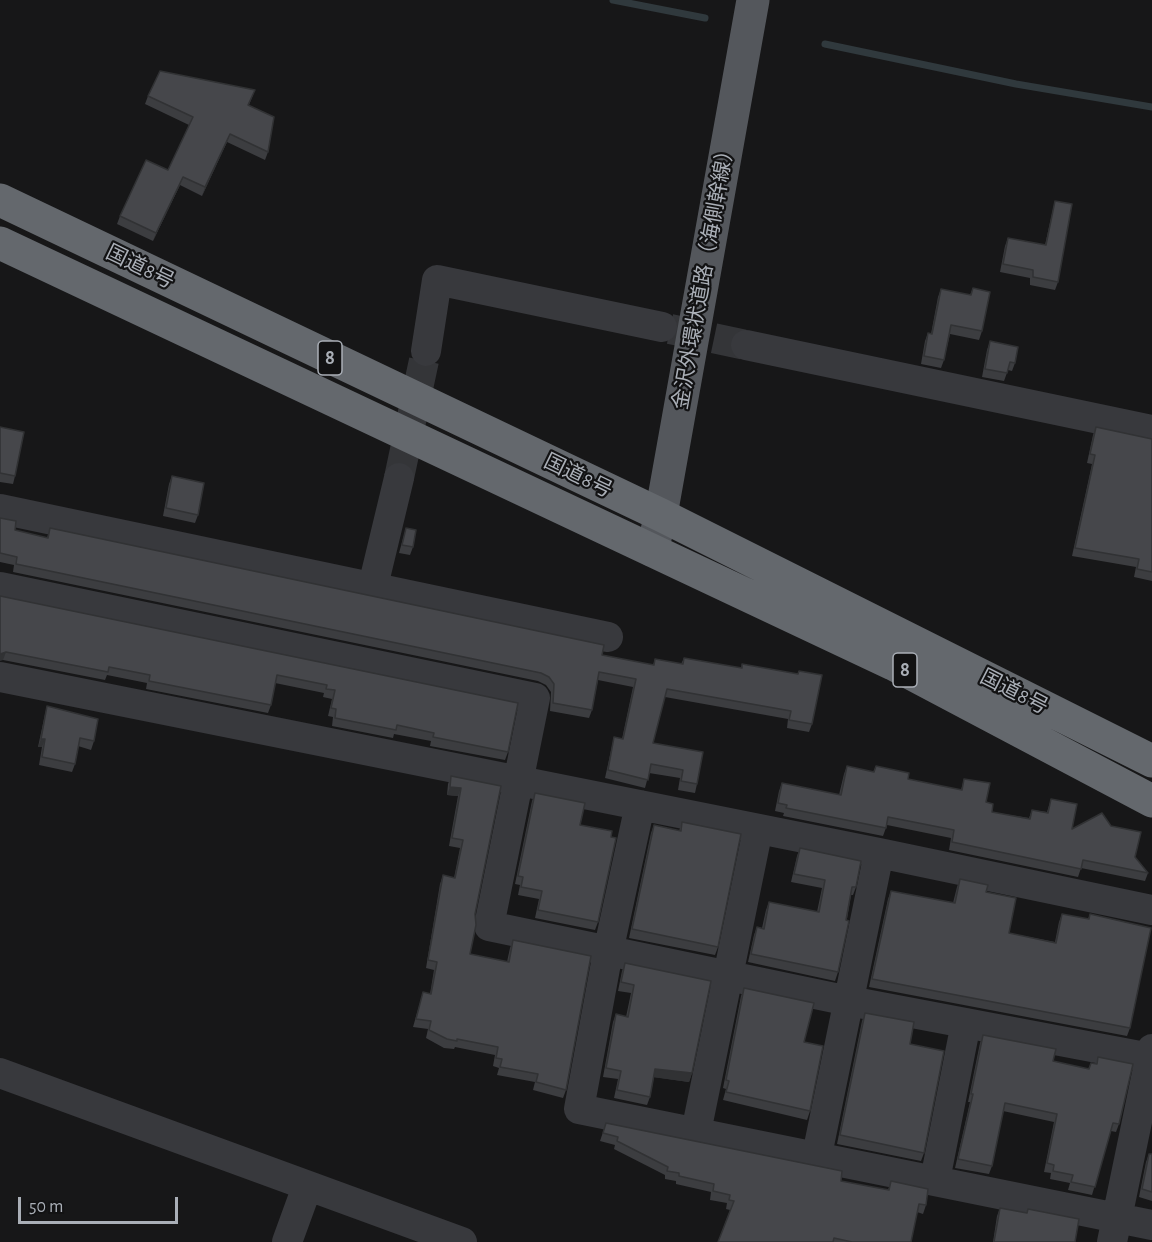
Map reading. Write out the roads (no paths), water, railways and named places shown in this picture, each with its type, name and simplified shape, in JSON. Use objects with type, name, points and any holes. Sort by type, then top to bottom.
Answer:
[{"type":"highway","name":"国道8号","points":[[0,200],[661,515],[1152,761]]},
{"type":"highway","name":"国道8号","points":[[0,243],[893,664],[1152,801]]},
{"type":"main road","name":"金沢外環状道路（海側幹線）","points":[[652,550],[661,515],[753,0]]},
{"type":"street","points":[[426,351],[437,280],[662,327]]},
{"type":"street","points":[[746,345],[1152,430]]},
{"type":"street","points":[[373,586],[399,478]]},
{"type":"street","points":[[0,509],[608,637]]},
{"type":"street","points":[[0,587],[535,698],[489,926],[849,1001],[966,1023],[1151,1053],[1114,1230]]},
{"type":"street","points":[[0,678],[879,853],[1152,910]]},
{"type":"street","points":[[640,805],[608,952],[579,1109],[935,1180],[1114,1230],[1152,1225]]},
{"type":"street","points":[[696,1132],[726,976],[758,829]]},
{"type":"street","points":[[817,1155],[879,853]]},
{"type":"street","points":[[935,1180],[966,1023]]},
{"type":"street","points":[[0,1073],[462,1242]]},
{"type":"street","points":[[287,1242],[308,1187]]},
{"type":"waterway","points":[[613,0],[705,18]]},
{"type":"waterway","points":[[825,44],[1016,84],[1152,107]]},
{"type":"tunnel","points":[[670,329],[746,345]]},
{"type":"tunnel","points":[[399,478],[426,351]]}]
